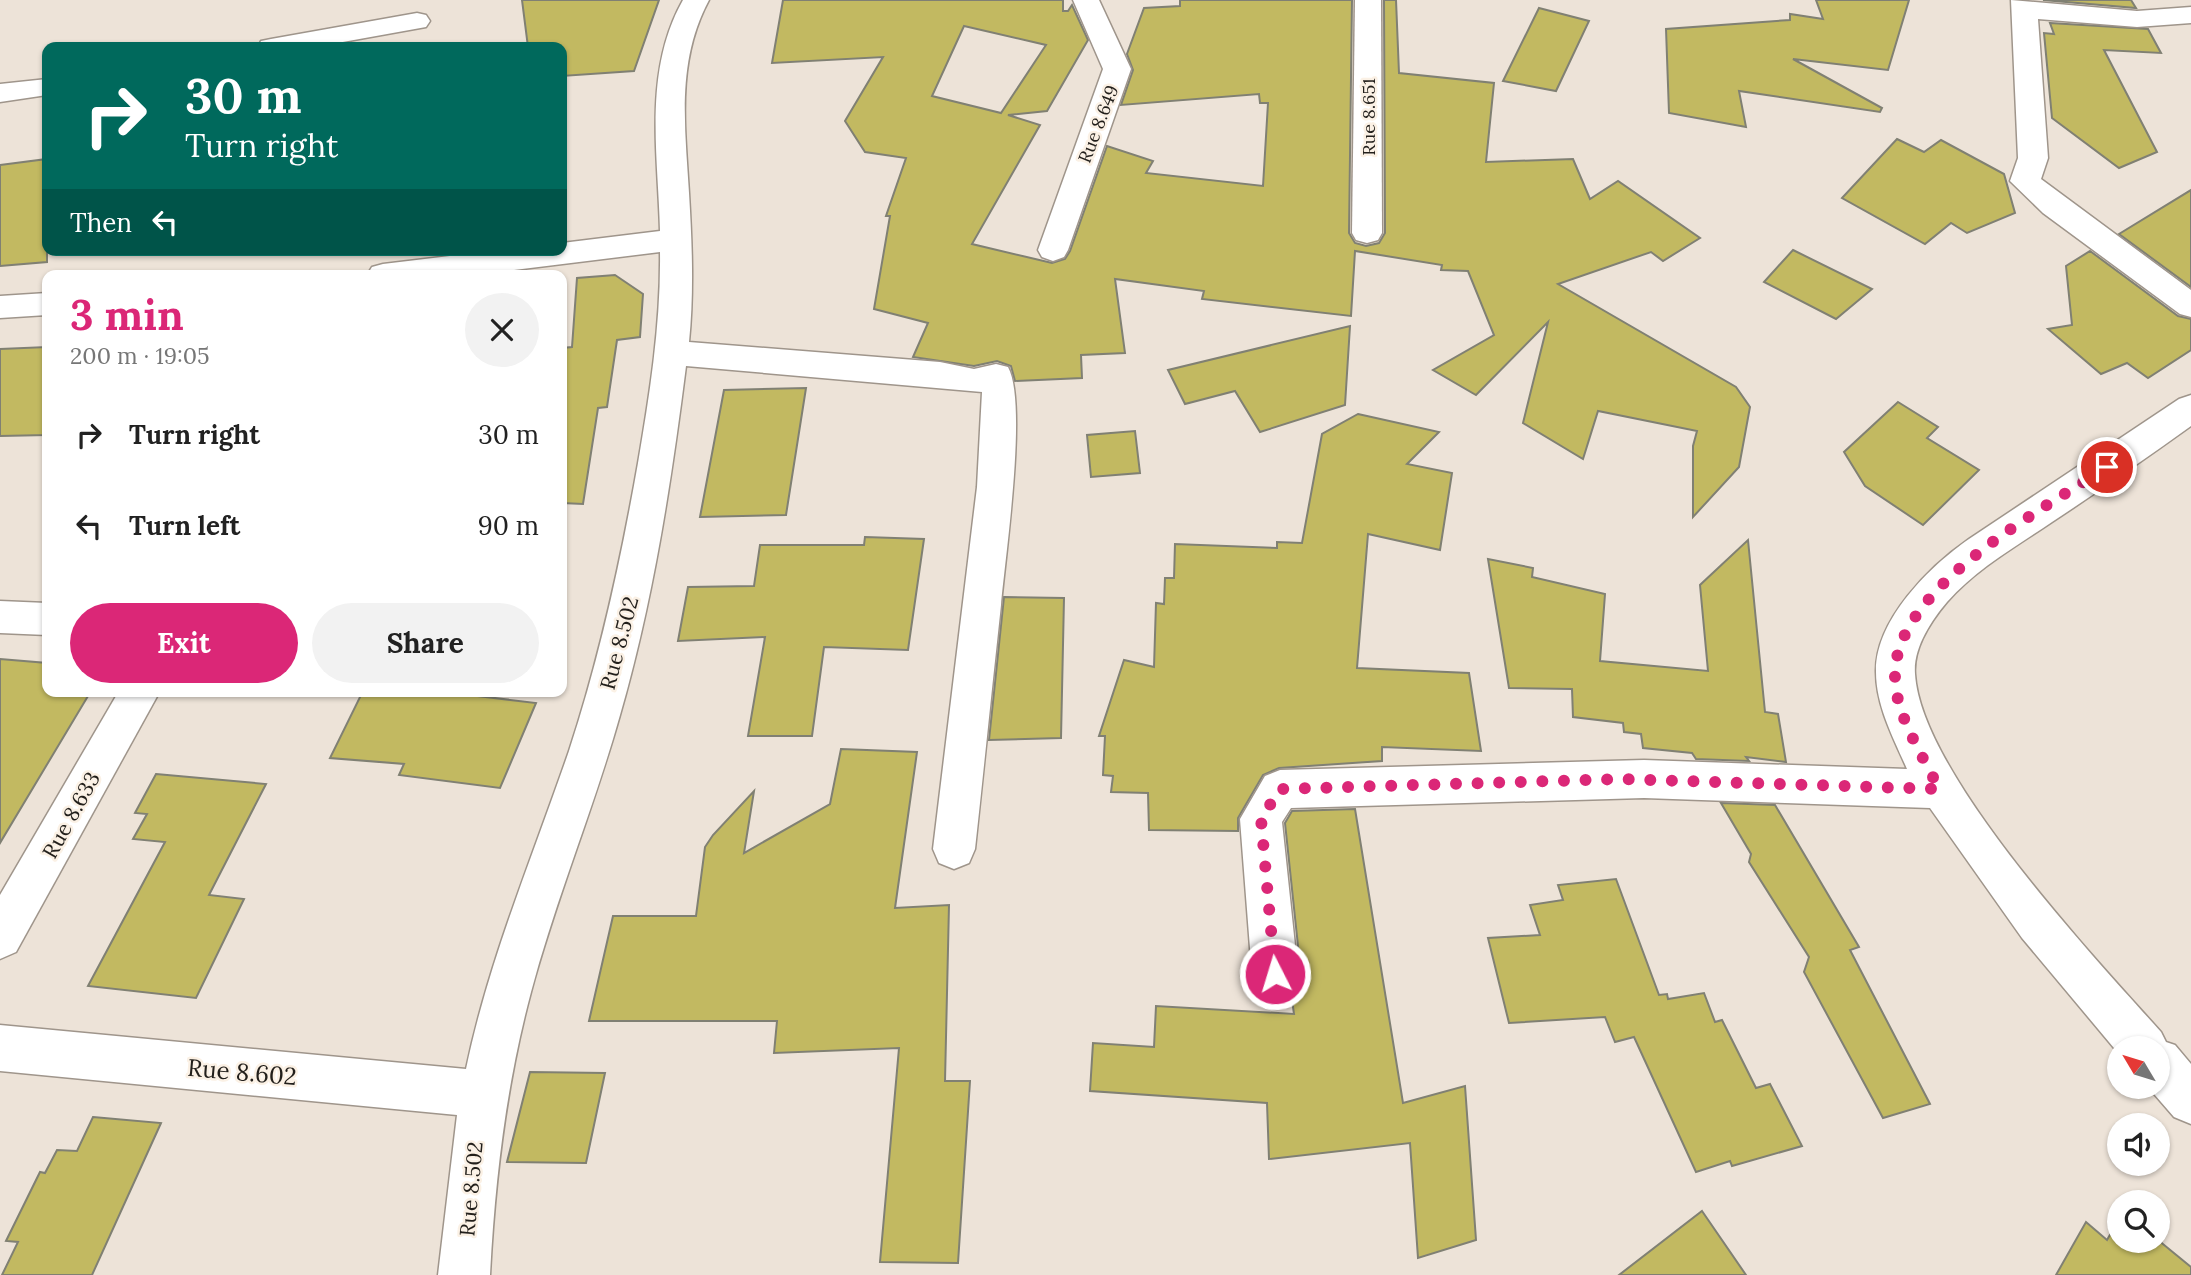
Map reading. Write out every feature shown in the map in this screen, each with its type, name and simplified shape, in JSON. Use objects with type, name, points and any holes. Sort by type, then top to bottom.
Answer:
[{"type":"street","name":"Rue 8.502","points":[[464,1275],[474,1147],[509,990],[600,717],[632,596],[672,352],[675,315],[669,116],[672,61],[677,38],[696,0]]},
{"type":"street","name":"Rue 8.649","points":[[1052,250],[1117,69],[1086,0]]},
{"type":"street","name":"Rue 8.651","points":[[1367,233],[1368,0]]},
{"type":"street","points":[[2191,15],[2137,19],[2024,5],[2033,158],[2025,181],[2054,206],[2191,306]]},
{"type":"street","points":[[301,42],[416,23]]},
{"type":"street","points":[[0,93],[42,88]]},
{"type":"street","points":[[567,253],[674,240]]},
{"type":"street","points":[[425,270],[541,256]]},
{"type":"street","points":[[0,307],[42,304]]},
{"type":"street","points":[[672,352],[940,374],[974,381],[996,376],[999,395],[995,487],[954,849]]},
{"type":"street","points":[[2135,1036],[2000,874],[1939,789],[1903,714],[1895,674],[1904,640],[1914,617],[1934,591],[1972,557],[2191,408]]},
{"type":"street","points":[[0,617],[42,618]]},
{"type":"street","name":"Rue 8.633","points":[[0,937],[137,697]]},
{"type":"street","points":[[1275,974],[1261,819],[1280,789],[1630,779],[1939,789]]},
{"type":"street","name":"Rue 8.602","points":[[0,1048],[484,1094]]},
{"type":"street","points":[[2170,1076],[2191,1100]]},
{"type":"building","points":[[522,0],[659,0],[634,71],[567,76],[567,42],[527,42]]},
{"type":"building","points":[[783,0],[1063,0],[1063,11],[1068,11],[1072,5],[1088,40],[1047,111],[1008,115],[1040,125],[972,244],[1052,263],[1065,259],[1070,251],[1107,146],[1153,161],[1146,173],[1263,186],[1268,103],[1260,103],[1259,94],[1121,105],[1133,70],[1127,54],[1144,8],[1180,6],[1180,0],[1352,0],[1349,233],[1355,243],[1366,246],[1379,243],[1385,233],[1384,0],[1396,0],[1399,73],[1494,83],[1486,162],[1573,159],[1590,199],[1618,181],[1700,238],[1663,261],[1651,252],[1558,284],[1736,387],[1750,407],[1739,467],[1693,517],[1693,446],[1697,431],[1598,411],[1583,459],[1523,423],[1548,322],[1476,395],[1433,370],[1494,335],[1468,271],[1441,270],[1442,265],[1355,251],[1351,316],[1202,299],[1204,291],[1115,279],[1125,353],[1081,355],[1082,378],[1015,381],[1011,366],[997,361],[974,366],[913,357],[928,323],[874,309],[890,216],[886,216],[906,158],[865,152],[845,121],[883,57],[772,63]],"holes":[[[964,26],[1046,45],[1001,113],[932,96]]]},
{"type":"building","points":[[1816,0],[1909,0],[1888,70],[1793,59],[1882,108],[1880,112],[1739,91],[1746,127],[1669,113],[1666,29],[1790,20],[1790,14],[1823,19]]},
{"type":"building","points":[[2043,0],[2131,0],[2136,8]]},
{"type":"building","points":[[1539,8],[1589,21],[1556,91],[1503,81]]},
{"type":"building","points":[[2050,23],[2148,29],[2161,53],[2104,50],[2157,152],[2119,168],[2052,118],[2044,33],[2054,34]]},
{"type":"building","points":[[1897,139],[1924,152],[1941,140],[2004,174],[2015,213],[1967,233],[1951,223],[1925,244],[1842,198]]},
{"type":"building","points":[[42,160],[42,256],[47,256],[47,262],[0,266],[0,165]]},
{"type":"building","points":[[2191,190],[2191,287],[2119,234]]},
{"type":"building","points":[[1793,250],[1872,289],[1836,319],[1764,282]]},
{"type":"building","points":[[2090,251],[2178,316],[2191,319],[2191,350],[2148,378],[2127,363],[2101,374],[2048,329],[2072,325],[2066,266]]},
{"type":"building","points":[[615,275],[643,294],[640,337],[617,340],[607,407],[598,408],[583,504],[567,503],[567,348],[572,347],[577,278]]},
{"type":"building","points":[[1350,326],[1345,405],[1260,432],[1235,391],[1185,404],[1168,370]]},
{"type":"building","points":[[42,347],[42,435],[0,436],[0,349]]},
{"type":"building","points":[[806,388],[786,515],[700,517],[724,390]]},
{"type":"building","points":[[1898,402],[1938,427],[1927,438],[1979,470],[1923,525],[1865,486],[1844,452]]},
{"type":"building","points":[[1358,414],[1439,432],[1407,464],[1452,473],[1440,550],[1368,534],[1357,668],[1469,673],[1481,751],[1382,747],[1382,761],[1279,768],[1263,775],[1238,818],[1238,831],[1149,830],[1148,793],[1111,792],[1113,776],[1103,775],[1105,736],[1099,736],[1124,660],[1154,667],[1156,603],[1164,604],[1165,578],[1174,578],[1175,544],[1277,548],[1277,542],[1302,543],[1322,434]]},
{"type":"building","points":[[1135,431],[1140,473],[1091,477],[1087,435]]},
{"type":"building","points":[[865,537],[924,539],[908,650],[824,647],[812,736],[748,736],[765,637],[678,641],[688,587],[754,586],[760,545],[864,545]]},
{"type":"building","points":[[1748,540],[1765,712],[1778,714],[1786,762],[1746,757],[1749,761],[1696,759],[1692,753],[1643,748],[1641,734],[1624,732],[1623,723],[1573,717],[1572,689],[1509,688],[1488,559],[1533,568],[1532,577],[1605,594],[1600,661],[1708,671],[1700,585]]},
{"type":"building","points":[[1004,597],[1064,598],[1061,738],[989,740]]},
{"type":"building","points":[[0,659],[42,663],[42,697],[87,697],[0,843]]},
{"type":"building","points":[[360,697],[486,697],[536,703],[500,788],[399,775],[404,764],[330,758]]},
{"type":"building","points":[[841,749],[917,752],[895,908],[949,905],[945,1081],[970,1081],[958,1263],[880,1262],[899,1048],[774,1053],[777,1021],[589,1021],[613,916],[696,916],[705,847],[713,835],[754,791],[744,853],[830,804]]},
{"type":"building","points":[[156,774],[266,784],[209,895],[244,899],[196,998],[88,986],[165,842],[133,839],[147,814],[135,813]]},
{"type":"building","points":[[1721,803],[1775,805],[1859,947],[1850,950],[1930,1104],[1883,1118],[1804,972],[1809,957],[1749,862],[1751,854]]},
{"type":"building","points":[[1355,809],[1403,1103],[1465,1086],[1476,1240],[1418,1258],[1410,1143],[1269,1159],[1267,1103],[1090,1091],[1093,1043],[1154,1047],[1156,1006],[1294,1014],[1291,993],[1301,974],[1285,823],[1292,811]]},
{"type":"building","points":[[1616,879],[1659,995],[1667,994],[1668,999],[1704,993],[1715,1022],[1722,1020],[1756,1088],[1770,1084],[1802,1146],[1732,1166],[1730,1161],[1696,1172],[1634,1037],[1615,1042],[1605,1017],[1509,1023],[1488,938],[1540,935],[1530,905],[1563,900],[1558,885]]},
{"type":"building","points":[[530,1072],[605,1073],[586,1163],[507,1162]]},
{"type":"building","points":[[93,1117],[161,1123],[92,1275],[2,1275],[18,1242],[6,1241],[40,1172],[45,1173],[57,1150],[77,1151]]},
{"type":"building","points":[[1702,1211],[1746,1275],[1619,1275]]},
{"type":"building","points":[[2086,1222],[2107,1240],[2107,1253],[2170,1253],[2170,1250],[2191,1267],[2191,1275],[2056,1275]]},
{"type":"route","points":[[1275,974],[1261,819],[1280,789],[1620,779],[1939,789],[1903,714],[1895,674],[1904,640],[1914,617],[1934,591],[1972,557],[2107,467]]}]
